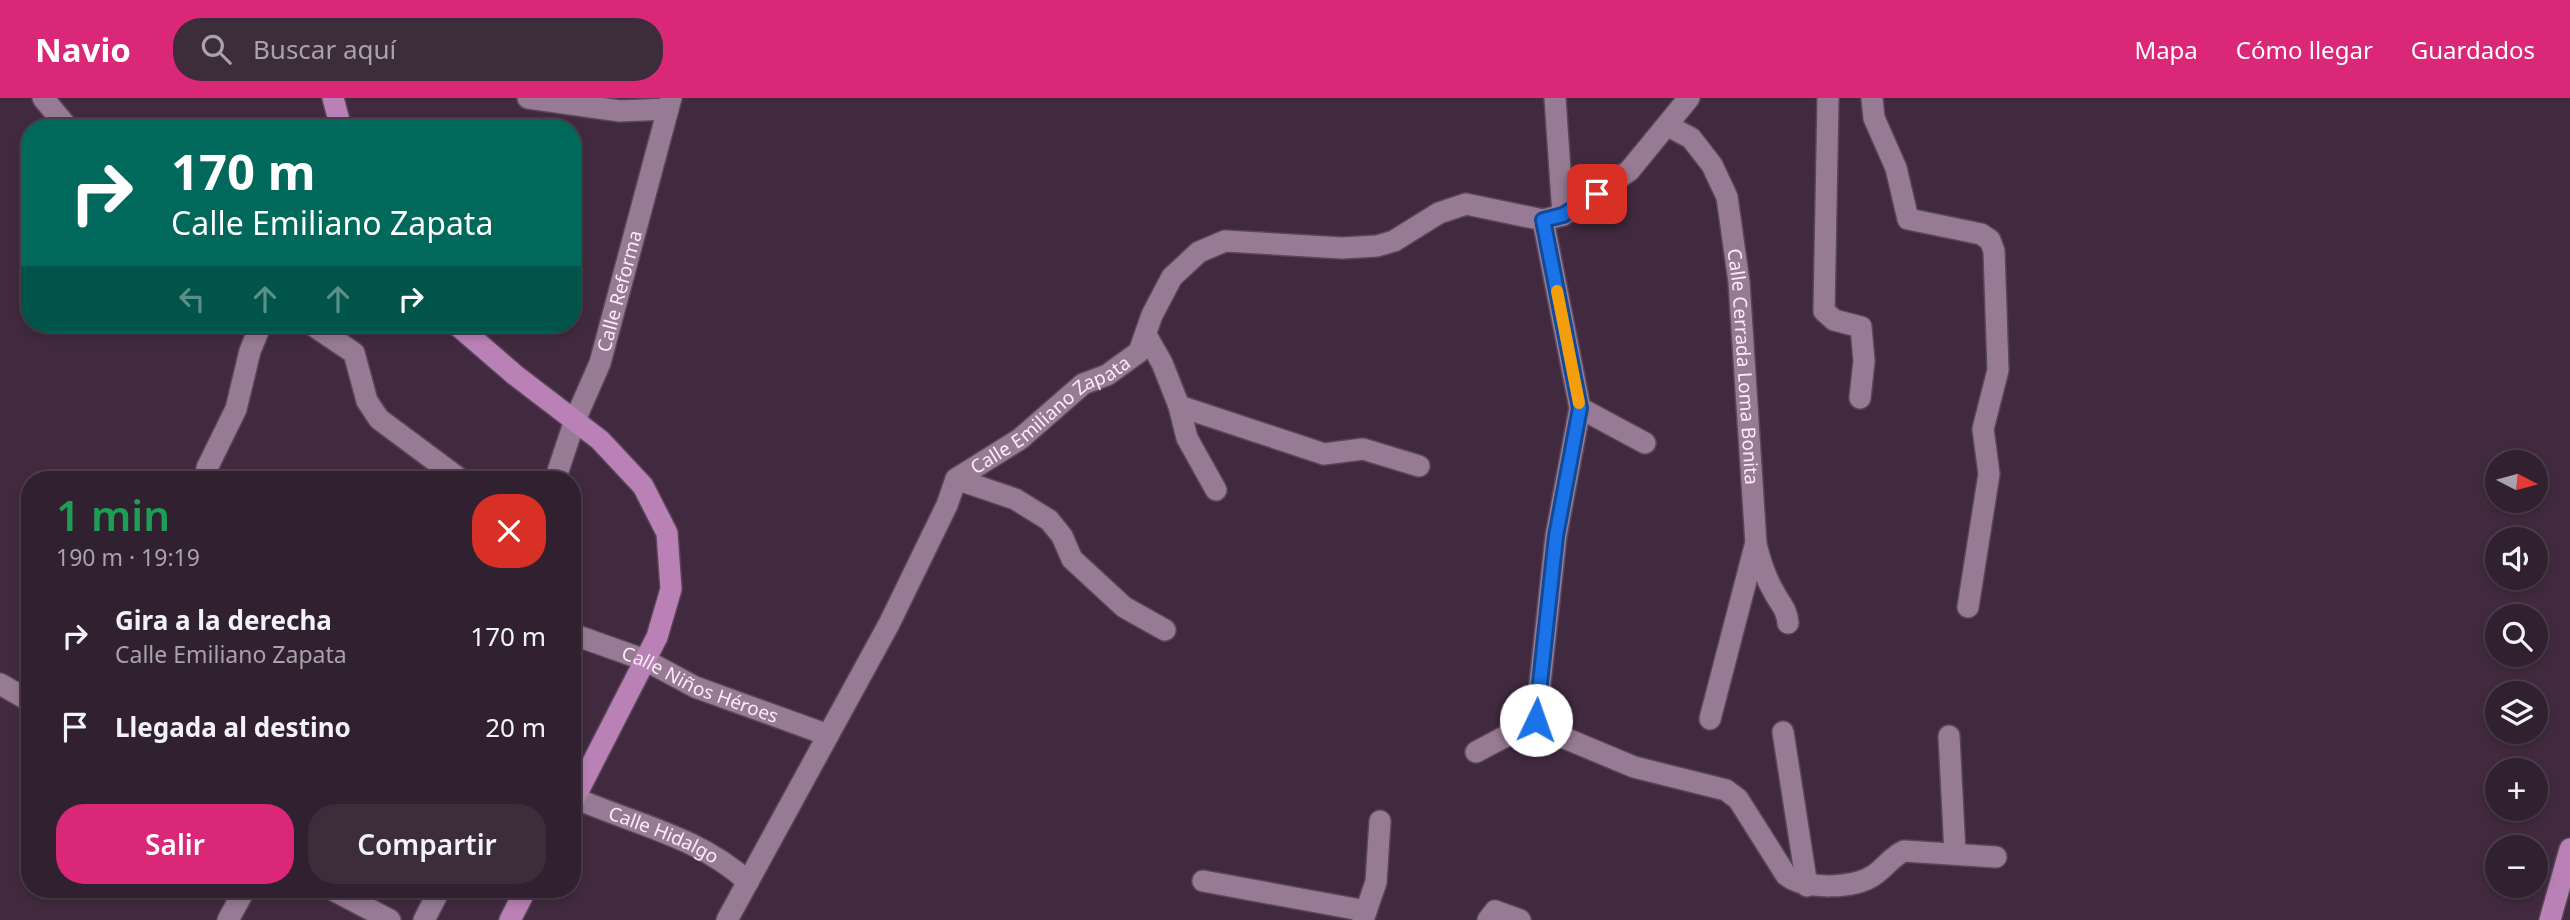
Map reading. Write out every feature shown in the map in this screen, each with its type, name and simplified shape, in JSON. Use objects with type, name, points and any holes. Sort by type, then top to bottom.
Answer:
[{"type":"main road","points":[[333,98],[339,119]]},
{"type":"main road","points":[[466,333],[515,375],[600,440],[643,486],[667,533],[671,589],[657,637],[581,786]]},
{"type":"main road","points":[[2550,920],[2570,849]]},
{"type":"main road","points":[[510,920],[521,898]]},
{"type":"street","points":[[43,98],[60,119]]},
{"type":"street","points":[[528,98],[620,111],[669,104]]},
{"type":"street","points":[[1555,98],[1553,218],[1580,408],[1556,536],[1536,720],[1542,729],[1634,767],[1726,790],[1738,799],[1786,875],[1795,883],[1807,886],[1867,880],[1904,851],[1996,857]]},
{"type":"street","points":[[1553,218],[1629,171],[1689,98]]},
{"type":"street","points":[[1828,98],[1824,311],[1834,320],[1861,327],[1864,361],[1860,398]]},
{"type":"street","points":[[1872,98],[1874,118],[1896,168],[1908,219],[1981,234],[1990,240],[1994,251],[1998,370],[1983,429],[1989,474],[1968,607]]},
{"type":"street","name":"Calle Reforma","points":[[558,471],[575,420],[600,363],[669,104]]},
{"type":"street","name":"Calle Cerrada Loma Bonita","points":[[1668,126],[1691,138],[1712,165],[1727,197],[1739,282],[1756,544],[1761,565],[1787,612],[1788,623]]},
{"type":"street","name":"Calle Emiliano Zapata","points":[[727,920],[889,624],[947,505],[956,479],[1020,439],[1083,384],[1107,375],[1139,352],[1152,315],[1172,276],[1199,252],[1225,241],[1342,248],[1377,246],[1395,241],[1439,214],[1466,204],[1553,218]]},
{"type":"street","points":[[207,468],[236,409],[257,333]]},
{"type":"street","points":[[324,333],[354,353],[368,401],[379,419],[449,471]]},
{"type":"street","points":[[1146,335],[1162,363],[1179,406],[1187,438],[1216,491]]},
{"type":"street","points":[[1179,406],[1324,454],[1363,449],[1419,466]]},
{"type":"street","points":[[1580,408],[1645,443]]},
{"type":"street","points":[[956,479],[1015,499],[1049,520],[1062,536],[1072,559],[1124,607],[1165,630]]},
{"type":"street","points":[[1710,719],[1756,544]]},
{"type":"street","name":"Calle Niños Héroes","points":[[581,637],[645,660],[695,687],[828,735]]},
{"type":"street","points":[[0,684],[21,696]]},
{"type":"street","points":[[1476,752],[1536,720]]},
{"type":"street","points":[[1783,732],[1807,886]]},
{"type":"street","points":[[1949,736],[1955,853]]},
{"type":"street","name":"Calle Hidalgo","points":[[581,802],[652,825],[728,863],[748,882]]},
{"type":"street","points":[[1203,881],[1365,915],[1376,882],[1380,821]]},
{"type":"street","points":[[228,920],[241,898]]},
{"type":"street","points":[[348,898],[390,920]]},
{"type":"street","points":[[424,920],[435,898]]},
{"type":"street","points":[[1488,920],[1496,911],[1520,920]]},
{"type":"slow traffic","points":[[1557,291],[1579,403]]},
{"type":"route","points":[[1536,720],[1535,706],[1556,536],[1580,408],[1543,220],[1563,215],[1597,194]]}]
